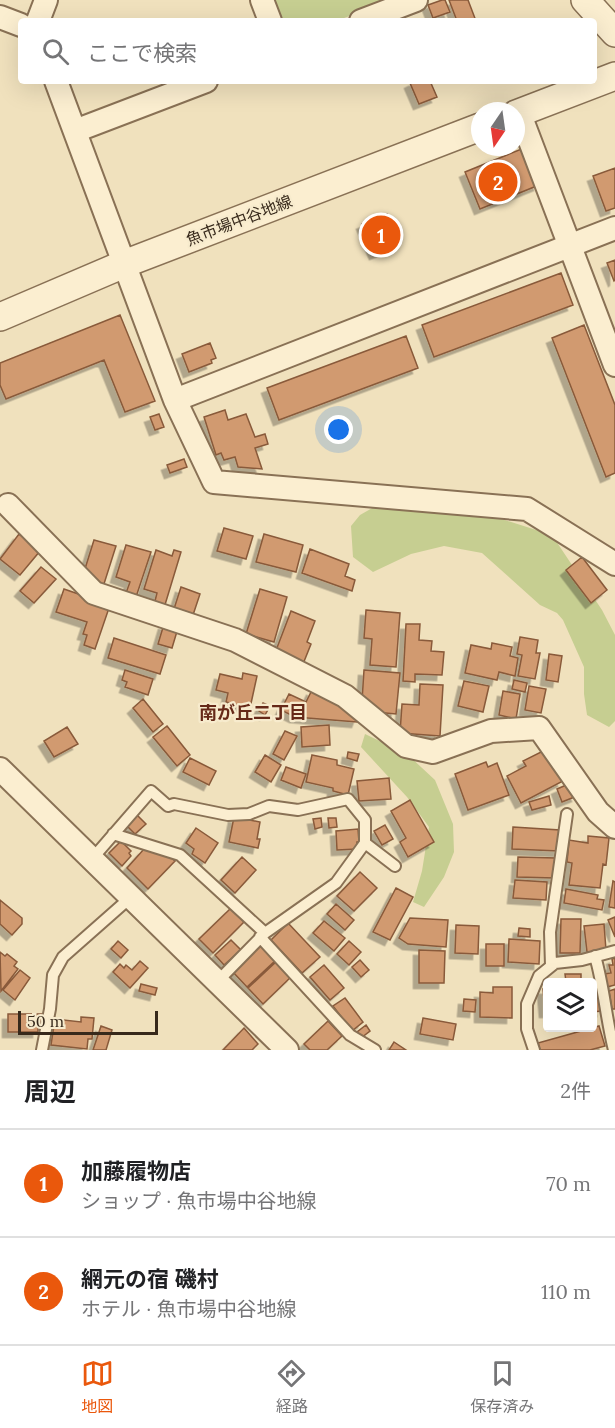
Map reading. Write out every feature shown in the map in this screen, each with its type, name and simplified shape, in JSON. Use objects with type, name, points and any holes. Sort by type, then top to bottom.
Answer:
[{"type":"street","points":[[39,18],[46,0]]},
{"type":"street","points":[[262,0],[269,18]]},
{"type":"street","points":[[369,18],[416,0]]},
{"type":"street","points":[[585,0],[615,33]]},
{"type":"street","points":[[0,17],[18,24]]},
{"type":"street","points":[[597,83],[615,76]]},
{"type":"street","points":[[57,84],[175,400],[214,482],[527,509],[615,564]]},
{"type":"street","points":[[75,131],[198,84]]},
{"type":"street","points":[[525,110],[594,84]]},
{"type":"street","name":"魚市場中谷地線","points":[[0,317],[124,264],[471,130]]},
{"type":"street","points":[[525,131],[614,356]]},
{"type":"street","points":[[175,400],[615,228]]},
{"type":"street","points":[[8,505],[94,593],[235,639],[345,696],[406,746],[433,752],[490,731],[539,728],[598,812],[615,827]]},
{"type":"street","points":[[0,769],[287,1050]]},
{"type":"lane","points":[[92,859],[151,791],[168,806],[174,804],[228,815],[249,814],[269,806],[298,810],[348,799],[365,820],[365,843],[336,883],[263,935],[217,982]]},
{"type":"lane","points":[[551,966],[550,933],[567,814]]},
{"type":"lane","points":[[113,834],[180,855],[263,935],[350,1035],[375,1050]]},
{"type":"lane","points":[[365,843],[395,866]]},
{"type":"lane","points":[[42,1050],[50,1010],[53,975],[63,957],[131,897]]},
{"type":"lane","points":[[534,1050],[527,1029],[527,1004],[539,976],[555,963],[582,960],[615,951]]},
{"type":"lane","points":[[595,957],[602,981],[607,1022],[614,1050]]},
{"type":"green space","points":[[271,0],[393,0],[344,18],[279,18]]},
{"type":"green space","points":[[381,503],[495,517],[552,535],[602,610],[615,635],[615,721],[609,727],[587,715],[584,667],[563,620],[557,613],[540,605],[482,553],[444,546],[411,554],[373,572],[353,557],[351,526],[360,515]]},
{"type":"green space","points":[[365,734],[407,754],[435,780],[453,824],[454,852],[444,877],[424,907],[413,902],[422,871],[429,827],[407,797],[361,747]]},
{"type":"building","points":[[445,0],[450,12],[433,18],[428,5]]},
{"type":"building","points":[[449,0],[468,0],[475,18],[456,18]]},
{"type":"building","points":[[410,84],[431,84],[437,97],[419,104]]},
{"type":"building","points":[[525,150],[539,185],[480,209],[465,172],[504,156],[525,156]]},
{"type":"building","points":[[615,168],[615,208],[606,211],[593,176]]},
{"type":"building","points":[[387,214],[400,244],[375,254],[362,224]]},
{"type":"building","points":[[615,260],[615,280],[614,281],[607,263]]},
{"type":"building","points":[[561,273],[573,305],[434,357],[422,325]]},
{"type":"building","points":[[120,315],[155,401],[125,412],[104,360],[6,399],[0,385],[0,363]]},
{"type":"building","points":[[584,325],[615,405],[615,473],[606,477],[552,338]]},
{"type":"building","points":[[406,336],[418,368],[279,420],[267,388]]},
{"type":"building","points":[[210,343],[216,358],[211,360],[212,363],[189,372],[182,354]]},
{"type":"building","points":[[225,410],[228,420],[246,414],[255,437],[265,434],[268,444],[255,448],[262,469],[238,467],[235,457],[224,460],[221,453],[216,455],[204,417]]},
{"type":"building","points":[[159,414],[164,427],[155,430],[150,417]]},
{"type":"building","points":[[184,459],[187,467],[170,473],[167,465]]},
{"type":"building","points":[[224,528],[253,536],[246,559],[217,551]]},
{"type":"building","points":[[19,534],[40,551],[20,575],[0,559]]},
{"type":"building","points":[[264,534],[303,545],[296,572],[256,562]]},
{"type":"building","points":[[94,540],[116,546],[103,587],[84,572]]},
{"type":"building","points":[[126,545],[151,552],[136,597],[126,593],[130,582],[116,577]]},
{"type":"building","points":[[310,549],[349,564],[345,576],[355,580],[352,591],[302,573]]},
{"type":"building","points":[[156,550],[172,556],[174,550],[181,552],[164,608],[154,605],[157,593],[144,589]]},
{"type":"building","points":[[582,557],[607,590],[591,603],[566,570]]},
{"type":"building","points":[[41,567],[56,579],[34,603],[20,591]]},
{"type":"building","points":[[181,587],[200,594],[192,618],[173,612]]},
{"type":"building","points":[[64,589],[110,605],[95,649],[84,645],[87,635],[83,634],[87,622],[56,612]]},
{"type":"building","points":[[260,589],[287,597],[274,642],[246,634]]},
{"type":"building","points":[[366,610],[400,613],[396,667],[370,665],[372,639],[364,638]]},
{"type":"building","points":[[291,611],[315,621],[307,642],[311,644],[303,664],[275,653]]},
{"type":"building","points":[[164,624],[178,628],[172,648],[158,644]]},
{"type":"building","points":[[406,624],[420,624],[419,640],[432,641],[431,651],[444,652],[442,675],[415,674],[415,682],[403,681]]},
{"type":"building","points":[[520,637],[538,640],[536,653],[540,653],[535,679],[518,676],[522,655],[517,654]]},
{"type":"building","points":[[114,638],[166,655],[160,674],[108,658]]},
{"type":"building","points":[[492,643],[512,647],[510,656],[518,658],[515,676],[499,672],[497,680],[465,673],[471,645],[491,649]]},
{"type":"building","points":[[549,654],[562,656],[558,682],[546,680]]},
{"type":"building","points":[[125,670],[153,679],[148,695],[125,687],[127,682],[122,680]]},
{"type":"building","points":[[364,670],[400,673],[396,714],[375,712],[362,701]]},
{"type":"building","points":[[243,673],[257,676],[250,708],[226,702],[228,693],[216,690],[220,674],[242,679]]},
{"type":"building","points":[[514,680],[527,683],[525,692],[512,689]]},
{"type":"building","points":[[464,681],[489,686],[483,712],[458,706]]},
{"type":"building","points":[[420,684],[443,685],[440,736],[400,733],[402,704],[419,705]]},
{"type":"building","points":[[529,686],[546,689],[541,713],[525,710]]},
{"type":"building","points":[[312,690],[360,714],[357,722],[295,717],[281,710],[289,694],[306,702]]},
{"type":"building","points":[[503,691],[520,694],[516,719],[499,715]]},
{"type":"building","points":[[143,699],[163,724],[153,732],[133,708]]},
{"type":"building","points":[[263,703],[270,706],[265,715],[259,711]]},
{"type":"building","points":[[329,725],[330,745],[302,747],[301,727]]},
{"type":"building","points":[[167,726],[190,755],[177,766],[153,737]]},
{"type":"building","points":[[67,727],[78,744],[54,757],[44,741]]},
{"type":"building","points":[[285,731],[297,736],[284,760],[273,754]]},
{"type":"building","points":[[547,749],[563,781],[521,803],[507,776],[526,766],[523,761]]},
{"type":"building","points":[[348,752],[359,754],[357,761],[347,758]]},
{"type":"building","points":[[265,755],[281,765],[271,782],[255,772]]},
{"type":"building","points":[[312,755],[337,760],[337,765],[354,769],[348,795],[333,791],[333,788],[306,782]]},
{"type":"building","points":[[190,758],[216,771],[209,785],[183,772]]},
{"type":"building","points":[[486,762],[488,767],[497,763],[509,795],[468,810],[455,774]]},
{"type":"building","points":[[286,767],[306,774],[301,788],[281,780]]},
{"type":"building","points":[[389,778],[391,799],[359,801],[357,781]]},
{"type":"building","points":[[571,783],[577,796],[562,802],[557,789]]},
{"type":"building","points":[[549,796],[551,805],[532,810],[529,802]]},
{"type":"building","points":[[410,800],[434,842],[408,857],[400,842],[406,838],[391,811]]},
{"type":"building","points":[[136,814],[146,824],[135,834],[126,825]]},
{"type":"building","points":[[234,817],[260,822],[258,848],[229,842]]},
{"type":"building","points":[[321,818],[322,827],[315,829],[313,819]]},
{"type":"building","points":[[328,818],[336,818],[337,827],[329,828]]},
{"type":"building","points":[[385,825],[393,839],[382,845],[374,831]]},
{"type":"building","points":[[513,827],[560,830],[559,851],[512,849]]},
{"type":"building","points":[[196,828],[218,843],[205,863],[192,854],[194,849],[186,843]]},
{"type":"building","points":[[358,829],[357,849],[337,850],[336,831]]},
{"type":"building","points":[[588,836],[609,838],[606,865],[603,864],[600,888],[569,885],[572,863],[567,862],[569,840],[588,843]]},
{"type":"building","points":[[121,841],[131,851],[129,853],[131,856],[122,866],[109,853]]},
{"type":"building","points":[[144,849],[168,855],[175,861],[148,889],[127,868]]},
{"type":"building","points":[[242,857],[256,870],[235,893],[221,880]]},
{"type":"building","points":[[518,857],[556,858],[555,878],[517,877]]},
{"type":"building","points":[[360,872],[377,888],[354,911],[337,896]]},
{"type":"building","points":[[515,880],[547,882],[546,900],[513,898]]},
{"type":"building","points":[[613,881],[615,882],[615,908],[609,907]]},
{"type":"building","points":[[396,888],[413,897],[390,940],[373,932]]},
{"type":"building","points":[[566,889],[598,895],[597,899],[604,900],[602,910],[564,903]]},
{"type":"building","points":[[0,900],[22,918],[22,924],[12,935],[0,924]]},
{"type":"building","points":[[336,904],[354,920],[345,930],[327,914]]},
{"type":"building","points":[[231,908],[244,922],[213,953],[199,939]]},
{"type":"building","points":[[615,917],[615,937],[608,920]]},
{"type":"building","points":[[410,918],[448,920],[446,947],[408,944],[399,938]]},
{"type":"building","points":[[561,919],[581,919],[580,953],[560,953]]},
{"type":"building","points":[[324,921],[345,938],[334,951],[313,933]]},
{"type":"building","points":[[288,923],[320,957],[302,973],[271,940]]},
{"type":"building","points":[[604,924],[606,950],[587,952],[584,926]]},
{"type":"building","points":[[456,925],[479,926],[478,954],[455,953]]},
{"type":"building","points":[[519,928],[530,929],[530,937],[518,936]]},
{"type":"building","points":[[509,939],[540,941],[539,964],[508,962]]},
{"type":"building","points":[[231,940],[241,950],[224,965],[215,955]]},
{"type":"building","points":[[118,941],[128,950],[121,958],[111,949]]},
{"type":"building","points":[[349,941],[361,952],[349,965],[337,954]]},
{"type":"building","points":[[262,943],[277,959],[247,987],[232,971]]},
{"type":"building","points":[[486,944],[504,944],[504,966],[486,966]]},
{"type":"building","points":[[419,950],[445,951],[444,983],[419,983]]},
{"type":"building","points":[[0,952],[5,956],[7,954],[17,962],[14,966],[18,969],[1,991]]},
{"type":"building","points":[[615,958],[615,985],[607,987],[604,974],[611,973],[609,965],[613,965],[612,959]]},
{"type":"building","points":[[278,960],[292,976],[263,1004],[248,988]]},
{"type":"building","points":[[360,960],[369,970],[361,977],[352,967]]},
{"type":"building","points":[[140,961],[148,968],[130,988],[113,972],[120,964],[132,970]]},
{"type":"building","points":[[324,965],[344,988],[330,1000],[310,977]]},
{"type":"building","points":[[20,970],[30,978],[15,1000],[3,990]]},
{"type":"building","points":[[565,974],[581,974],[581,978],[566,978]]},
{"type":"building","points":[[141,984],[157,988],[155,995],[139,991]]},
{"type":"building","points":[[493,987],[512,987],[512,1018],[480,1017],[480,992],[493,993]]},
{"type":"building","points":[[615,989],[615,1009],[612,1009],[609,991]]},
{"type":"building","points":[[597,992],[599,992],[602,1011],[597,1012]]},
{"type":"building","points":[[345,998],[363,1022],[352,1031],[333,1006]]},
{"type":"building","points":[[464,999],[476,1000],[475,1012],[463,1011]]},
{"type":"building","points":[[8,1014],[42,1014],[38,1032],[8,1032]]},
{"type":"building","points":[[81,1017],[94,1018],[92,1039],[88,1039],[87,1049],[51,1045],[55,1019],[81,1022]]},
{"type":"building","points":[[423,1018],[456,1024],[453,1040],[420,1034]]},
{"type":"building","points":[[328,1021],[342,1036],[327,1050],[310,1050],[304,1044]]},
{"type":"building","points":[[366,1025],[370,1031],[361,1038],[357,1032]]},
{"type":"building","points":[[101,1026],[112,1030],[106,1050],[93,1050]]},
{"type":"building","points":[[599,1026],[605,1046],[590,1050],[540,1050],[538,1043],[577,1032],[597,1032]]},
{"type":"building","points":[[244,1028],[258,1044],[252,1050],[223,1050]]},
{"type":"building","points":[[394,1042],[406,1050],[389,1050]]},
{"type":"place","name":"網元の宿 磯村","points":[[498,182]]},
{"type":"place","name":"加藤履物店","points":[[381,235]]},
{"type":"district","name":"南が丘二丁目","points":[[253,713]]}]
